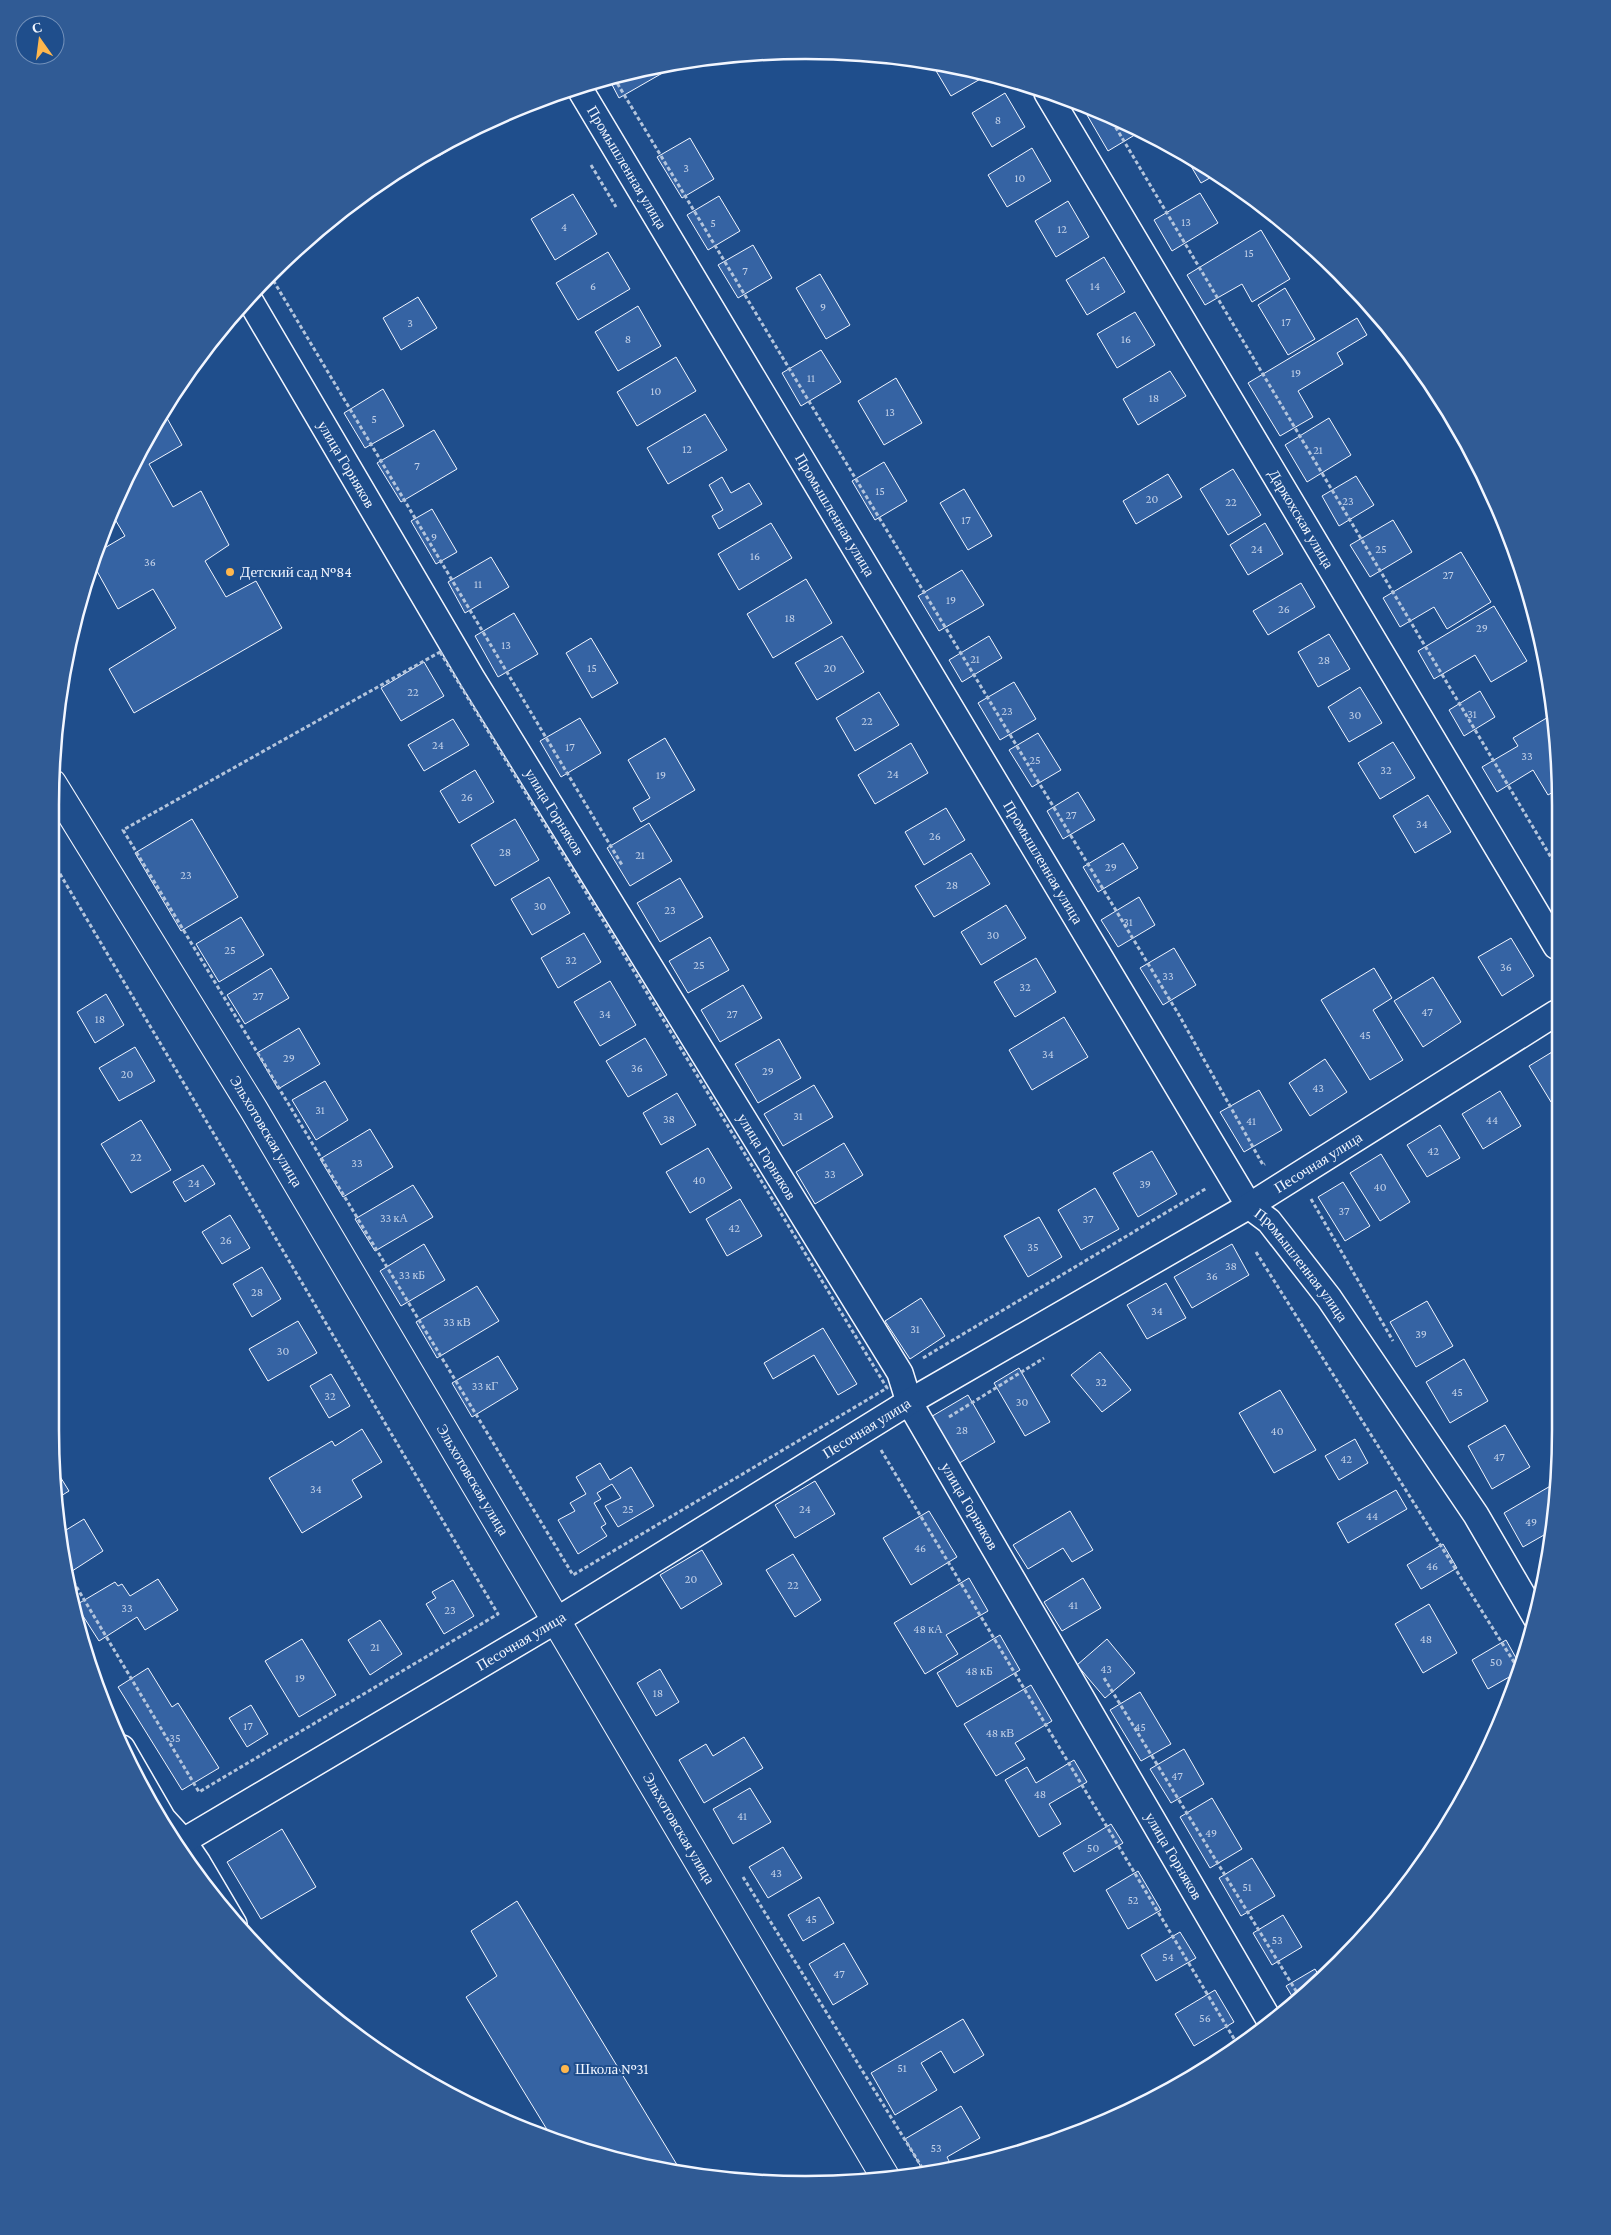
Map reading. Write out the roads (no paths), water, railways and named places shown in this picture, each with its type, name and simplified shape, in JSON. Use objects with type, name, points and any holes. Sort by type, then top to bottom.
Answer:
[{"type":"street","name":"Промышленная улица","points":[[582,93],[1249,1206],[1269,1220],[1329,1298],[1476,1514],[1530,1608]]},
{"type":"street","name":"Даркохская улица","points":[[1051,100],[1552,939]]},
{"type":"street","name":"улица Горняков","points":[[252,304],[472,678],[900,1373],[909,1402],[1167,1848],[1267,2016]]},
{"type":"street","name":"Эльхотовская улица","points":[[59,795],[254,1110],[882,2172]]},
{"type":"street","name":"Песочная улица","points":[[183,1841],[557,1620],[909,1402],[1249,1206],[1552,1015]]},
{"type":"place","name":"Детский сад №84","points":[[230,572]]},
{"type":"place","name":"Школа №31","points":[[565,2069]]}]
